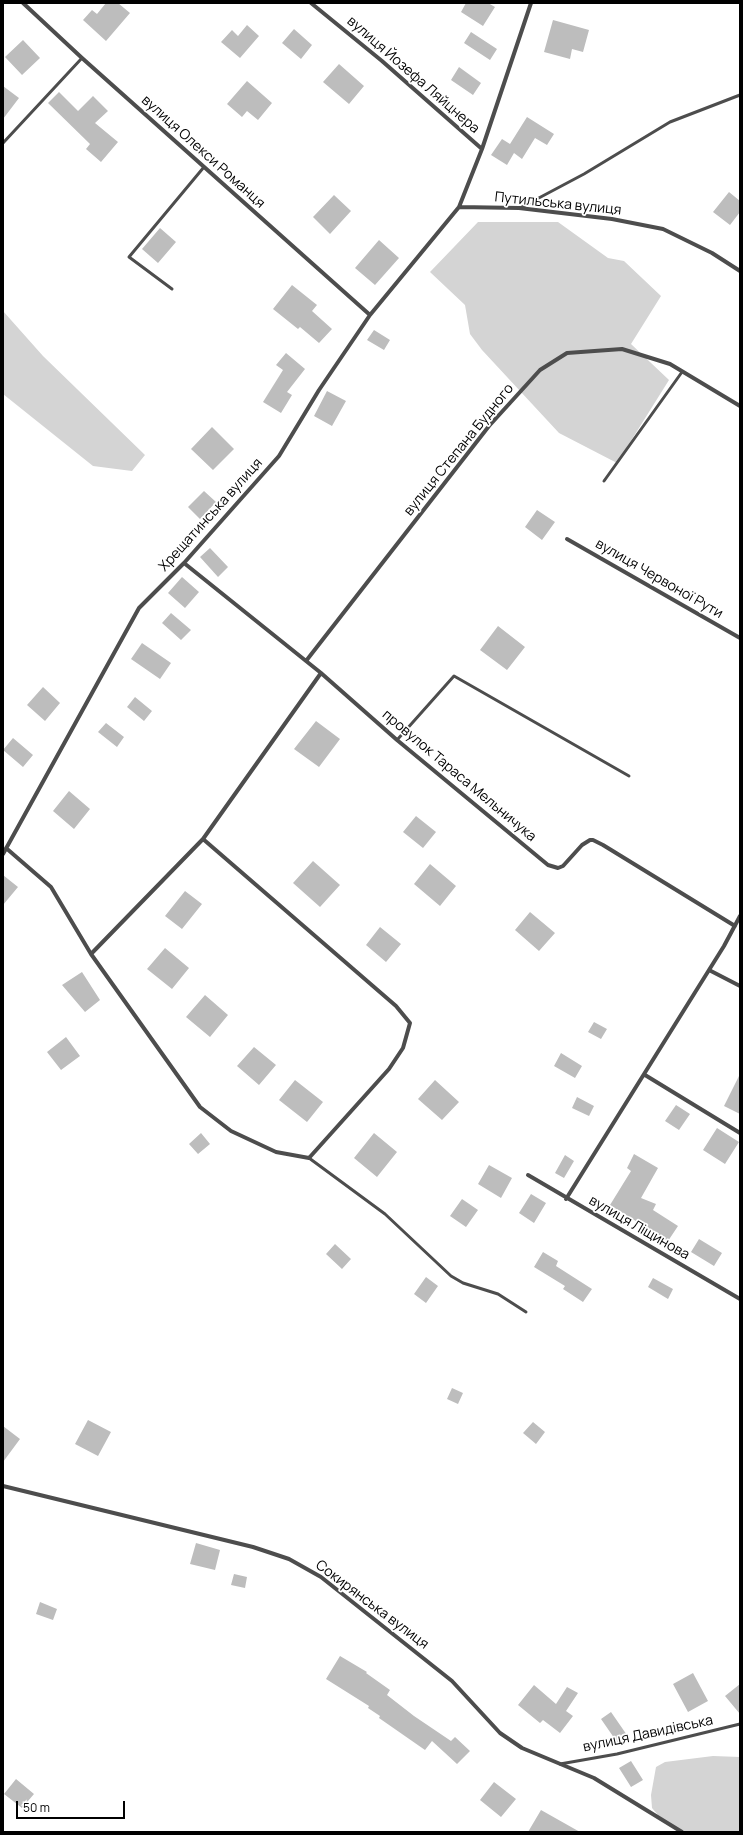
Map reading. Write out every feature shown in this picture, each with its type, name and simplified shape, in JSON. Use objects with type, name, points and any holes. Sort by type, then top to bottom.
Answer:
[{"type":"street","name":"вулиця Олекси Романця","points":[[23,3],[82,58],[370,315]]},
{"type":"street","name":"вулиця Йозефа Ляйцнера","points":[[311,3],[382,61],[482,149]]},
{"type":"street","points":[[459,207],[482,149],[531,3]]},
{"type":"street","name":"Путильська вулиця","points":[[459,207],[519,208],[612,219],[663,229],[712,253],[740,271]]},
{"type":"street","name":"Хрещатинська вулиця","points":[[3,854],[5,847],[139,608],[184,563],[279,456],[318,390],[370,315],[459,207]]},
{"type":"street","name":"вулиця Степана Будного","points":[[306,661],[489,426],[540,370],[567,353],[622,349],[670,364],[740,406]]},
{"type":"street","name":"вулиця Червоної Рути","points":[[567,539],[740,638]]},
{"type":"street","name":"провулок Тараса Мельничука","points":[[184,563],[321,673],[397,740],[548,864],[558,868],[563,866],[582,845],[590,840],[593,840],[603,844],[735,926]]},
{"type":"street","points":[[91,954],[203,839],[321,673]]},
{"type":"street","points":[[5,847],[50,887],[91,954],[200,1107],[231,1131],[276,1152],[309,1158],[389,1069],[403,1048],[410,1023],[396,1006],[203,839]]},
{"type":"street","points":[[566,1198],[710,970],[740,916]]},
{"type":"street","points":[[710,970],[740,986]]},
{"type":"street","points":[[645,1075],[740,1133]]},
{"type":"street","name":"вулиця Ліщинова","points":[[528,1175],[740,1299]]},
{"type":"street","name":"Сокирянська вулиця","points":[[3,1486],[253,1547],[289,1559],[321,1577],[452,1681],[500,1733],[522,1748],[594,1778],[682,1832]]},
{"type":"lane","points":[[3,143],[82,58]]},
{"type":"lane","points":[[519,208],[584,174],[670,122],[740,95]]},
{"type":"lane","points":[[172,289],[129,257],[204,167]]},
{"type":"lane","points":[[604,481],[682,372]]},
{"type":"lane","points":[[397,740],[454,676],[629,776]]},
{"type":"lane","points":[[309,1158],[386,1214],[451,1276],[463,1283],[498,1294],[526,1312]]},
{"type":"lane","name":"вулиця Давидівська","points":[[560,1764],[617,1754],[740,1724]]},
{"type":"shaded area","points":[[478,222],[558,222],[608,258],[624,261],[661,296],[631,344],[669,380],[617,463],[559,433],[482,350],[470,334],[465,305],[430,272]]},
{"type":"shaded area","points":[[3,311],[43,356],[145,455],[132,471],[93,466],[3,394]]},
{"type":"shaded area","points":[[713,1756],[740,1757],[740,1832],[683,1832],[658,1815],[652,1808],[651,1795],[656,1767],[665,1762]]},
{"type":"building","points":[[106,3],[118,3],[130,13],[106,41],[83,20],[92,10],[97,14]]},
{"type":"building","points":[[466,3],[488,3],[495,7],[483,26],[461,12]]},
{"type":"building","points":[[553,20],[589,30],[583,52],[572,49],[570,59],[544,52]]},
{"type":"building","points":[[247,25],[259,36],[240,58],[221,42],[232,30],[238,36]]},
{"type":"building","points":[[294,29],[312,45],[301,59],[282,43]]},
{"type":"building","points":[[471,32],[497,49],[490,60],[464,43]]},
{"type":"building","points":[[23,40],[40,58],[22,75],[5,57]]},
{"type":"building","points":[[339,64],[364,86],[349,104],[323,82]]},
{"type":"building","points":[[459,67],[481,83],[473,95],[451,80]]},
{"type":"building","points":[[247,81],[272,103],[258,120],[247,111],[242,117],[227,104]]},
{"type":"building","points":[[3,86],[19,98],[3,119]]},
{"type":"building","points":[[59,92],[78,111],[93,96],[108,111],[95,123],[118,142],[101,162],[86,149],[90,144],[48,103]]},
{"type":"building","points":[[527,117],[554,134],[547,145],[535,138],[522,159],[514,153],[507,165],[491,155],[502,139],[510,144]]},
{"type":"building","points":[[729,192],[740,201],[740,212],[730,225],[713,212]]},
{"type":"building","points":[[334,195],[351,211],[330,234],[313,217]]},
{"type":"building","points":[[160,228],[176,242],[158,263],[142,249]]},
{"type":"building","points":[[379,240],[399,258],[375,285],[355,268]]},
{"type":"building","points":[[292,285],[317,305],[312,311],[332,329],[319,343],[300,327],[298,329],[273,309]]},
{"type":"building","points":[[374,330],[390,340],[384,350],[367,340]]},
{"type":"building","points":[[286,353],[305,369],[287,392],[292,395],[281,413],[263,402],[283,370],[276,365]]},
{"type":"building","points":[[327,391],[346,401],[332,426],[314,416]]},
{"type":"building","points":[[212,427],[234,449],[213,470],[191,449]]},
{"type":"building","points":[[204,491],[216,502],[200,519],[188,507]]},
{"type":"building","points":[[537,510],[555,522],[542,540],[525,527]]},
{"type":"building","points":[[210,548],[228,567],[218,577],[200,557]]},
{"type":"building","points":[[182,577],[199,592],[185,608],[168,593]]},
{"type":"building","points":[[171,613],[191,630],[181,640],[162,623]]},
{"type":"building","points":[[498,626],[525,647],[507,670],[480,650]]},
{"type":"building","points":[[142,643],[171,663],[160,679],[131,659]]},
{"type":"building","points":[[43,687],[60,703],[45,721],[27,705]]},
{"type":"building","points":[[135,697],[152,711],[144,721],[127,707]]},
{"type":"building","points":[[316,721],[340,739],[319,767],[294,749]]},
{"type":"building","points":[[106,723],[124,737],[117,747],[98,732]]},
{"type":"building","points":[[13,738],[33,755],[23,767],[3,750]]},
{"type":"building","points":[[69,791],[90,809],[74,829],[53,811]]},
{"type":"building","points":[[416,816],[436,832],[423,848],[403,832]]},
{"type":"building","points":[[313,861],[340,885],[320,907],[293,883]]},
{"type":"building","points":[[430,864],[456,886],[440,906],[414,884]]},
{"type":"building","points":[[3,875],[18,887],[3,905]]},
{"type":"building","points":[[185,891],[202,904],[182,929],[165,916]]},
{"type":"building","points":[[530,912],[555,933],[539,951],[515,930]]},
{"type":"building","points":[[380,927],[401,944],[386,962],[366,945]]},
{"type":"building","points":[[165,948],[189,968],[172,989],[147,969]]},
{"type":"building","points":[[82,972],[100,1000],[85,1012],[62,985]]},
{"type":"building","points":[[205,995],[228,1015],[210,1037],[186,1017]]},
{"type":"building","points":[[594,1022],[607,1029],[601,1039],[588,1032]]},
{"type":"building","points":[[66,1037],[80,1056],[61,1070],[47,1052]]},
{"type":"building","points":[[254,1047],[276,1065],[259,1085],[237,1066]]},
{"type":"building","points":[[561,1053],[582,1066],[575,1078],[554,1066]]},
{"type":"building","points":[[740,1074],[740,1114],[724,1106]]},
{"type":"building","points":[[295,1080],[323,1102],[307,1122],[279,1100]]},
{"type":"building","points":[[435,1080],[459,1102],[442,1120],[418,1099]]},
{"type":"building","points":[[577,1097],[594,1106],[589,1116],[572,1108]]},
{"type":"building","points":[[676,1105],[690,1114],[679,1130],[665,1121]]},
{"type":"building","points":[[717,1128],[739,1142],[725,1164],[703,1150]]},
{"type":"building","points":[[201,1133],[210,1144],[198,1154],[189,1144]]},
{"type":"building","points":[[374,1133],[397,1152],[377,1177],[354,1158]]},
{"type":"building","points":[[634,1154],[658,1168],[641,1198],[656,1204],[653,1210],[678,1226],[668,1241],[610,1205],[631,1171],[627,1168]]},
{"type":"building","points":[[565,1155],[574,1161],[564,1178],[555,1173]]},
{"type":"building","points":[[489,1165],[512,1178],[501,1198],[478,1184]]},
{"type":"building","points":[[531,1194],[546,1203],[534,1223],[519,1213]]},
{"type":"building","points":[[462,1199],[478,1210],[466,1227],[450,1216]]},
{"type":"building","points":[[699,1239],[722,1253],[714,1266],[691,1252]]},
{"type":"building","points":[[335,1244],[351,1259],[342,1269],[326,1254]]},
{"type":"building","points":[[543,1252],[558,1261],[556,1266],[592,1289],[583,1302],[563,1289],[565,1286],[534,1267]]},
{"type":"building","points":[[426,1277],[438,1286],[426,1303],[414,1294]]},
{"type":"building","points":[[653,1278],[673,1289],[668,1299],[648,1287]]},
{"type":"building","points":[[452,1388],[463,1393],[458,1404],[447,1399]]},
{"type":"building","points":[[88,1420],[111,1432],[98,1456],[75,1444]]},
{"type":"building","points":[[533,1422],[545,1432],[536,1444],[523,1433]]},
{"type":"building","points":[[3,1426],[20,1439],[3,1462]]},
{"type":"building","points":[[196,1543],[220,1550],[215,1570],[190,1564]]},
{"type":"building","points":[[234,1574],[247,1577],[245,1588],[231,1585]]},
{"type":"building","points":[[40,1602],[57,1609],[53,1620],[36,1614]]},
{"type":"building","points":[[340,1656],[367,1672],[366,1673],[390,1690],[387,1695],[414,1716],[451,1741],[455,1737],[470,1751],[457,1764],[432,1741],[425,1750],[379,1718],[380,1716],[368,1708],[369,1706],[326,1679]]},
{"type":"building","points":[[693,1673],[708,1701],[688,1712],[673,1684]]},
{"type":"building","points":[[740,1684],[740,1714],[725,1696]]},
{"type":"building","points":[[534,1685],[556,1704],[567,1687],[578,1693],[566,1711],[573,1716],[560,1733],[543,1720],[540,1723],[518,1705]]},
{"type":"building","points":[[611,1712],[629,1738],[619,1745],[601,1719]]},
{"type":"building","points":[[631,1761],[643,1780],[631,1787],[619,1768]]},
{"type":"building","points":[[16,1779],[34,1794],[22,1808],[4,1794]]},
{"type":"building","points":[[494,1782],[516,1799],[501,1817],[480,1800]]},
{"type":"building","points":[[541,1810],[580,1832],[528,1832]]}]
